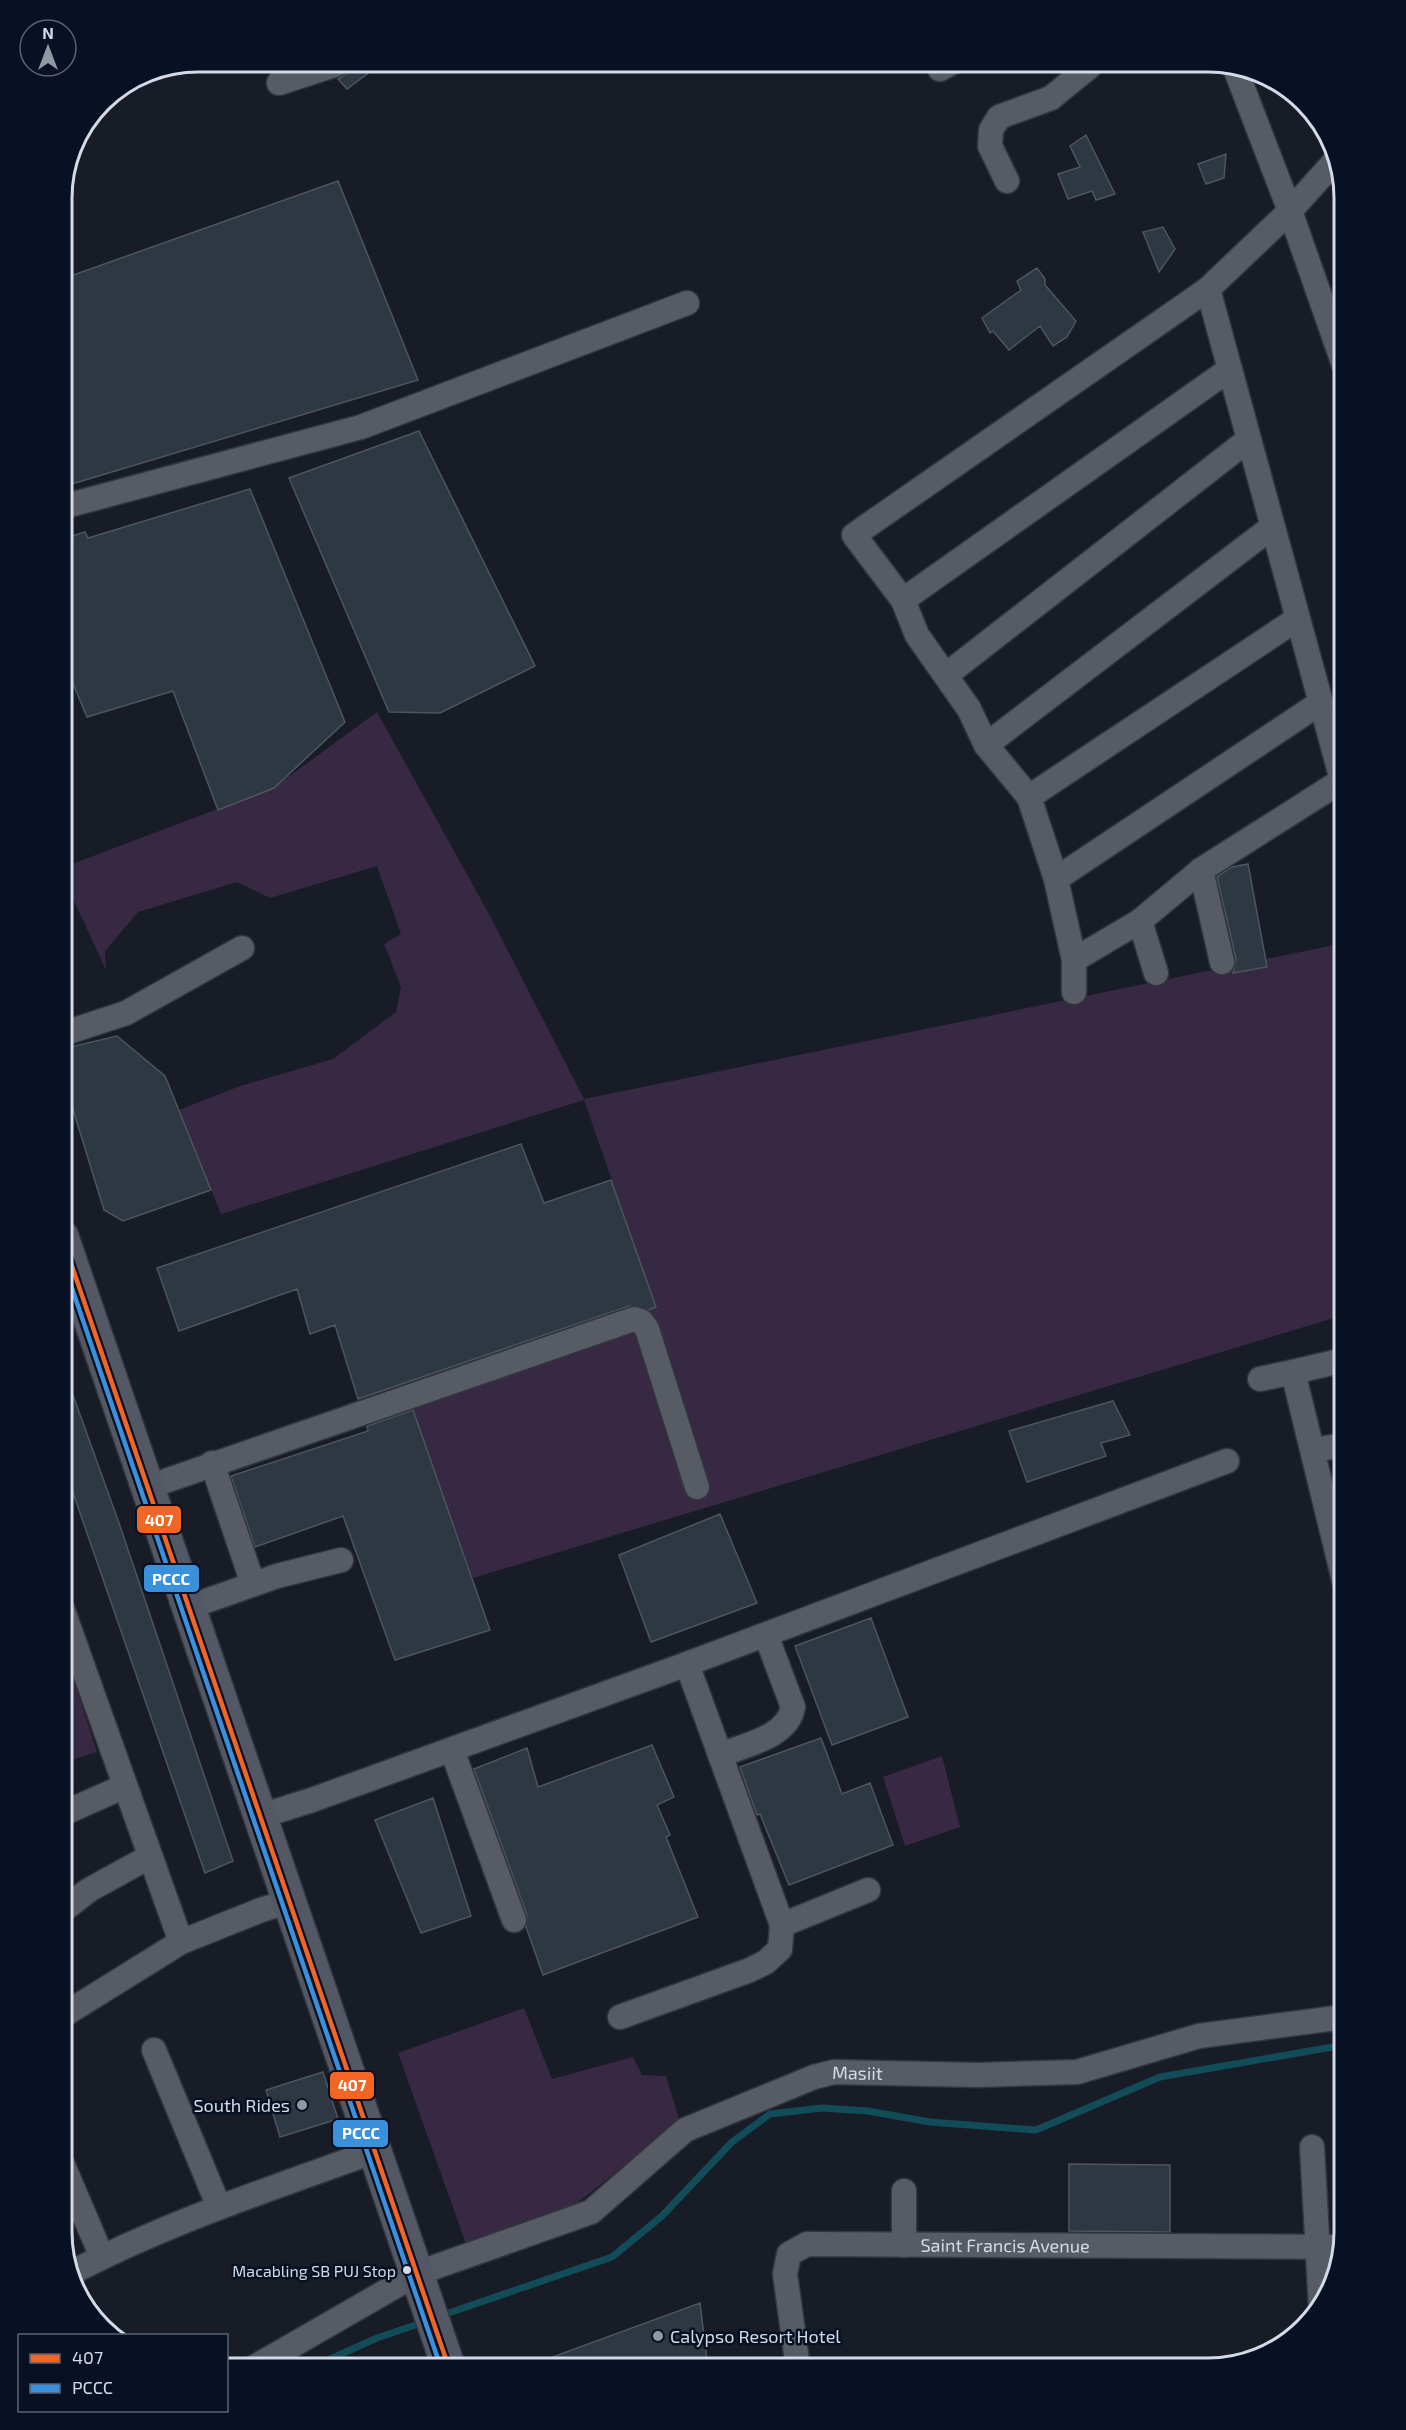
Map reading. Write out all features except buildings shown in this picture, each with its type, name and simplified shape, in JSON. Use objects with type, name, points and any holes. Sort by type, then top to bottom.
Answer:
[{"type":"highway","points":[[72,1266],[446,2358]]},
{"type":"street","points":[[279,83],[313,72]]},
{"type":"street","points":[[1007,182],[990,146],[991,130],[999,117],[1051,98],[1083,72]]},
{"type":"street","points":[[1238,76],[1290,211],[1334,336]]},
{"type":"street","points":[[1074,992],[1074,960],[1056,879],[1029,797],[986,745],[969,709],[917,635],[903,600],[854,535],[1208,289],[1290,211],[1330,166]]},
{"type":"street","points":[[1208,289],[1334,752]]},
{"type":"street","points":[[72,504],[361,426],[687,303]]},
{"type":"street","points":[[903,600],[1230,369]]},
{"type":"street","points":[[946,675],[1248,440]]},
{"type":"street","points":[[986,745],[1272,527]]},
{"type":"street","points":[[1029,797],[1297,619]]},
{"type":"street","points":[[1056,879],[1320,702]]},
{"type":"street","points":[[1074,960],[1140,921],[1201,870],[1334,789]]},
{"type":"street","points":[[1201,870],[1222,962]]},
{"type":"street","points":[[1140,921],[1156,973]]},
{"type":"street","points":[[72,1032],[126,1013],[242,948]]},
{"type":"street","points":[[148,1487],[212,1462],[574,1341],[633,1318],[642,1321],[647,1329],[697,1487]]},
{"type":"street","points":[[1260,1379],[1334,1362]]},
{"type":"street","points":[[1293,1372],[1313,1450],[1334,1513]]},
{"type":"street","points":[[1313,1450],[1334,1446]]},
{"type":"street","points":[[261,1816],[452,1750],[766,1635],[1227,1461]]},
{"type":"street","points":[[212,1462],[253,1584]]},
{"type":"street","points":[[189,1607],[253,1584],[341,1560]]},
{"type":"street","points":[[720,1755],[782,1729],[791,1719],[793,1707],[766,1635]]},
{"type":"street","points":[[72,1636],[181,1942]]},
{"type":"street","points":[[620,2017],[766,1962],[780,1949],[782,1924],[687,1664]]},
{"type":"street","points":[[452,1750],[513,1920]]},
{"type":"street","points":[[72,1810],[125,1786]]},
{"type":"street","points":[[72,1903],[89,1890],[149,1857]]},
{"type":"street","points":[[782,1924],[868,1890]]},
{"type":"street","points":[[72,2010],[181,1942],[290,1901]]},
{"type":"street","name":"Masiit","points":[[272,2358],[420,2282],[591,2212],[685,2130],[813,2078],[834,2072],[978,2075],[1077,2072],[1199,2036],[1334,2018]]},
{"type":"street","points":[[154,2050],[219,2207]]},
{"type":"street","points":[[1312,2147],[1329,2247],[1326,2275]]},
{"type":"street","points":[[78,2269],[219,2207],[375,2151]]},
{"type":"street","points":[[72,2186],[102,2257]]},
{"type":"street","points":[[904,2191],[904,2245]]},
{"type":"street","name":"Saint Francis Avenue","points":[[797,2358],[785,2274],[789,2254],[807,2244],[1329,2247]]},
{"type":"shaded area","points":[[377,712],[490,916],[584,1099],[1334,945],[1334,1318],[473,1578],[408,1396],[656,1307],[584,1100],[221,1214],[179,1110],[240,1086],[333,1059],[396,1012],[401,987],[384,944],[401,934],[377,866],[270,898],[237,882],[138,912],[105,951],[106,970],[72,896],[72,864],[273,788]]},
{"type":"shaded area","points":[[72,1674],[97,1752],[72,1760]]},
{"type":"shaded area","points":[[942,1756],[960,1827],[905,1846],[883,1777]]},
{"type":"shaded area","points":[[524,2008],[552,2079],[633,2057],[642,2075],[666,2076],[680,2122],[577,2203],[466,2244],[398,2053]]},
{"type":"waterway","points":[[440,2316],[612,2257],[662,2216],[732,2142],[770,2114],[822,2108],[868,2111],[930,2122],[1036,2130],[1160,2077],[1334,2047]]},
{"type":"waterway","points":[[332,2358],[377,2338],[424,2322]]},
{"type":"transit line","name":"407","points":[[72,1266],[446,2358]]},
{"type":"transit line","name":"PCCC","points":[[72,1288],[438,2358]]},
{"type":"place","name":"South Rides","points":[[302,2105]]},
{"type":"place","name":"Macabling SB PUJ Stop","points":[[407,2270]]},
{"type":"place","name":"Calypso Resort Hotel","points":[[658,2336]]}]
